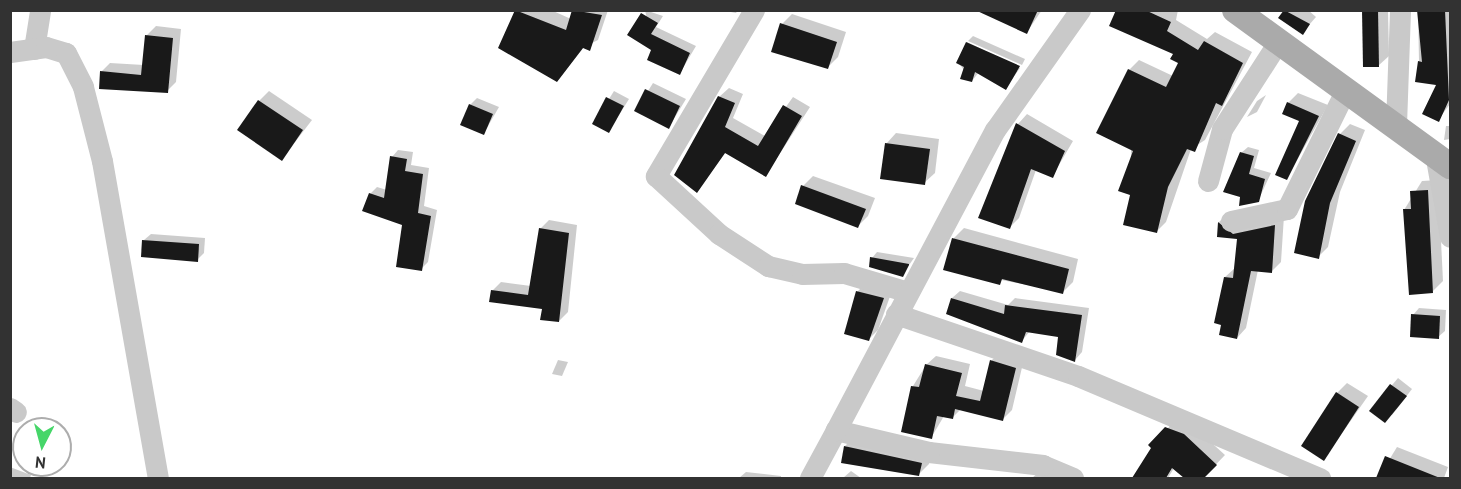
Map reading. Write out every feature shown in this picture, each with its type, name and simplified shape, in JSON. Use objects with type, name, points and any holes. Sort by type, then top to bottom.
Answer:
[{"type":"main road","points":[[1235,10],[1443,160]]},
{"type":"street","points":[[40,10],[18,54],[66,53],[83,87],[102,161],[158,478]]},
{"type":"street","points":[[754,10],[656,176],[719,234],[768,266],[802,274],[844,273],[908,292]]},
{"type":"street","points":[[810,478],[995,130],[1080,10]]},
{"type":"street","points":[[1396,125],[1400,10]]},
{"type":"street","points":[[1208,181],[1222,129],[1278,42]]},
{"type":"street","points":[[1231,221],[1287,209],[1346,89]]},
{"type":"street","points":[[1443,160],[1450,237]]},
{"type":"street","points":[[896,315],[1078,376],[1320,478]]},
{"type":"street","points":[[836,430],[928,452],[1043,465],[1073,478]]},
{"type":"building","points":[[515,10],[566,30],[572,10],[602,15],[590,51],[583,48],[557,82],[498,48]]},
{"type":"building","points":[[975,10],[1038,10],[1027,34]]},
{"type":"building","points":[[1116,10],[1145,10],[1171,22],[1167,31],[1198,50],[1204,41],[1243,63],[1222,106],[1216,103],[1195,152],[1187,149],[1168,187],[1157,233],[1123,225],[1130,195],[1118,191],[1133,151],[1096,133],[1128,69],[1166,87],[1178,63],[1170,59],[1173,54],[1109,26]]},
{"type":"building","points":[[1284,10],[1310,24],[1303,35],[1278,18]]},
{"type":"building","points":[[1362,10],[1378,10],[1379,67],[1363,67]]},
{"type":"building","points":[[1417,10],[1445,10],[1449,100],[1439,122],[1422,114],[1436,85],[1415,82],[1418,61],[1422,62]]},
{"type":"building","points":[[641,13],[658,23],[651,34],[690,53],[680,75],[647,60],[651,50],[627,35]]},
{"type":"building","points":[[780,23],[837,42],[828,69],[771,52]]},
{"type":"building","points":[[145,35],[173,38],[168,93],[99,89],[100,71],[141,75]]},
{"type":"building","points":[[966,42],[1020,66],[1006,90],[975,72],[972,82],[960,79],[964,67],[956,63]]},
{"type":"building","points":[[645,89],[680,106],[669,129],[634,111]]},
{"type":"building","points":[[718,96],[735,103],[725,127],[758,146],[783,105],[802,116],[766,177],[725,153],[697,193],[674,175]]},
{"type":"building","points":[[606,97],[624,106],[609,133],[592,124]]},
{"type":"building","points":[[258,100],[303,130],[282,161],[237,130]]},
{"type":"building","points":[[1287,102],[1319,116],[1287,180],[1275,175],[1299,121],[1282,114]]},
{"type":"building","points":[[469,104],[493,114],[484,135],[460,125]]},
{"type":"building","points":[[1016,123],[1065,151],[1053,178],[1031,169],[1010,229],[978,218]]},
{"type":"building","points":[[1338,133],[1356,141],[1330,203],[1319,259],[1294,253],[1305,201]]},
{"type":"building","points":[[885,143],[930,149],[925,185],[880,179]]},
{"type":"building","points":[[1240,152],[1254,156],[1249,174],[1265,179],[1259,202],[1239,206],[1240,197],[1223,192]]},
{"type":"building","points":[[390,156],[407,159],[405,171],[423,174],[418,213],[431,216],[422,271],[396,267],[402,225],[362,211],[369,193],[384,198]]},
{"type":"building","points":[[801,185],[866,209],[858,228],[795,204]]},
{"type":"building","points":[[1428,190],[1433,293],[1409,295],[1403,209],[1411,209],[1410,191]]},
{"type":"building","points":[[1218,222],[1233,234],[1275,225],[1272,273],[1251,271],[1237,339],[1219,335],[1221,325],[1214,323],[1224,277],[1233,278],[1237,239],[1217,237]]},
{"type":"building","points":[[539,228],[569,233],[559,322],[540,320],[542,309],[489,302],[491,290],[528,295]]},
{"type":"building","points":[[952,238],[1069,269],[1063,294],[1002,279],[1000,285],[943,270]]},
{"type":"building","points":[[142,240],[199,244],[198,262],[141,257]]},
{"type":"building","points":[[870,257],[909,265],[903,277],[869,267]]},
{"type":"building","points":[[856,291],[884,298],[869,341],[844,334]]},
{"type":"building","points":[[951,298],[1004,314],[1005,305],[1082,315],[1075,362],[1056,355],[1058,337],[1026,332],[1022,343],[946,314]]},
{"type":"building","points":[[1411,314],[1440,316],[1439,339],[1410,337]]},
{"type":"building","points":[[990,360],[1016,368],[1003,421],[955,409],[953,419],[937,416],[932,439],[901,432],[911,386],[919,387],[925,364],[962,373],[956,396],[980,401]]},
{"type":"building","points":[[1390,384],[1407,396],[1385,423],[1369,411]]},
{"type":"building","points":[[1336,392],[1359,407],[1324,461],[1301,446]]},
{"type":"building","points":[[1165,427],[1184,434],[1217,465],[1204,478],[1184,478],[1172,468],[1166,478],[1132,478],[1151,448],[1148,445]]},
{"type":"building","points":[[844,446],[922,463],[919,476],[841,463]]},
{"type":"building","points":[[1385,456],[1440,478],[1376,478]]}]
